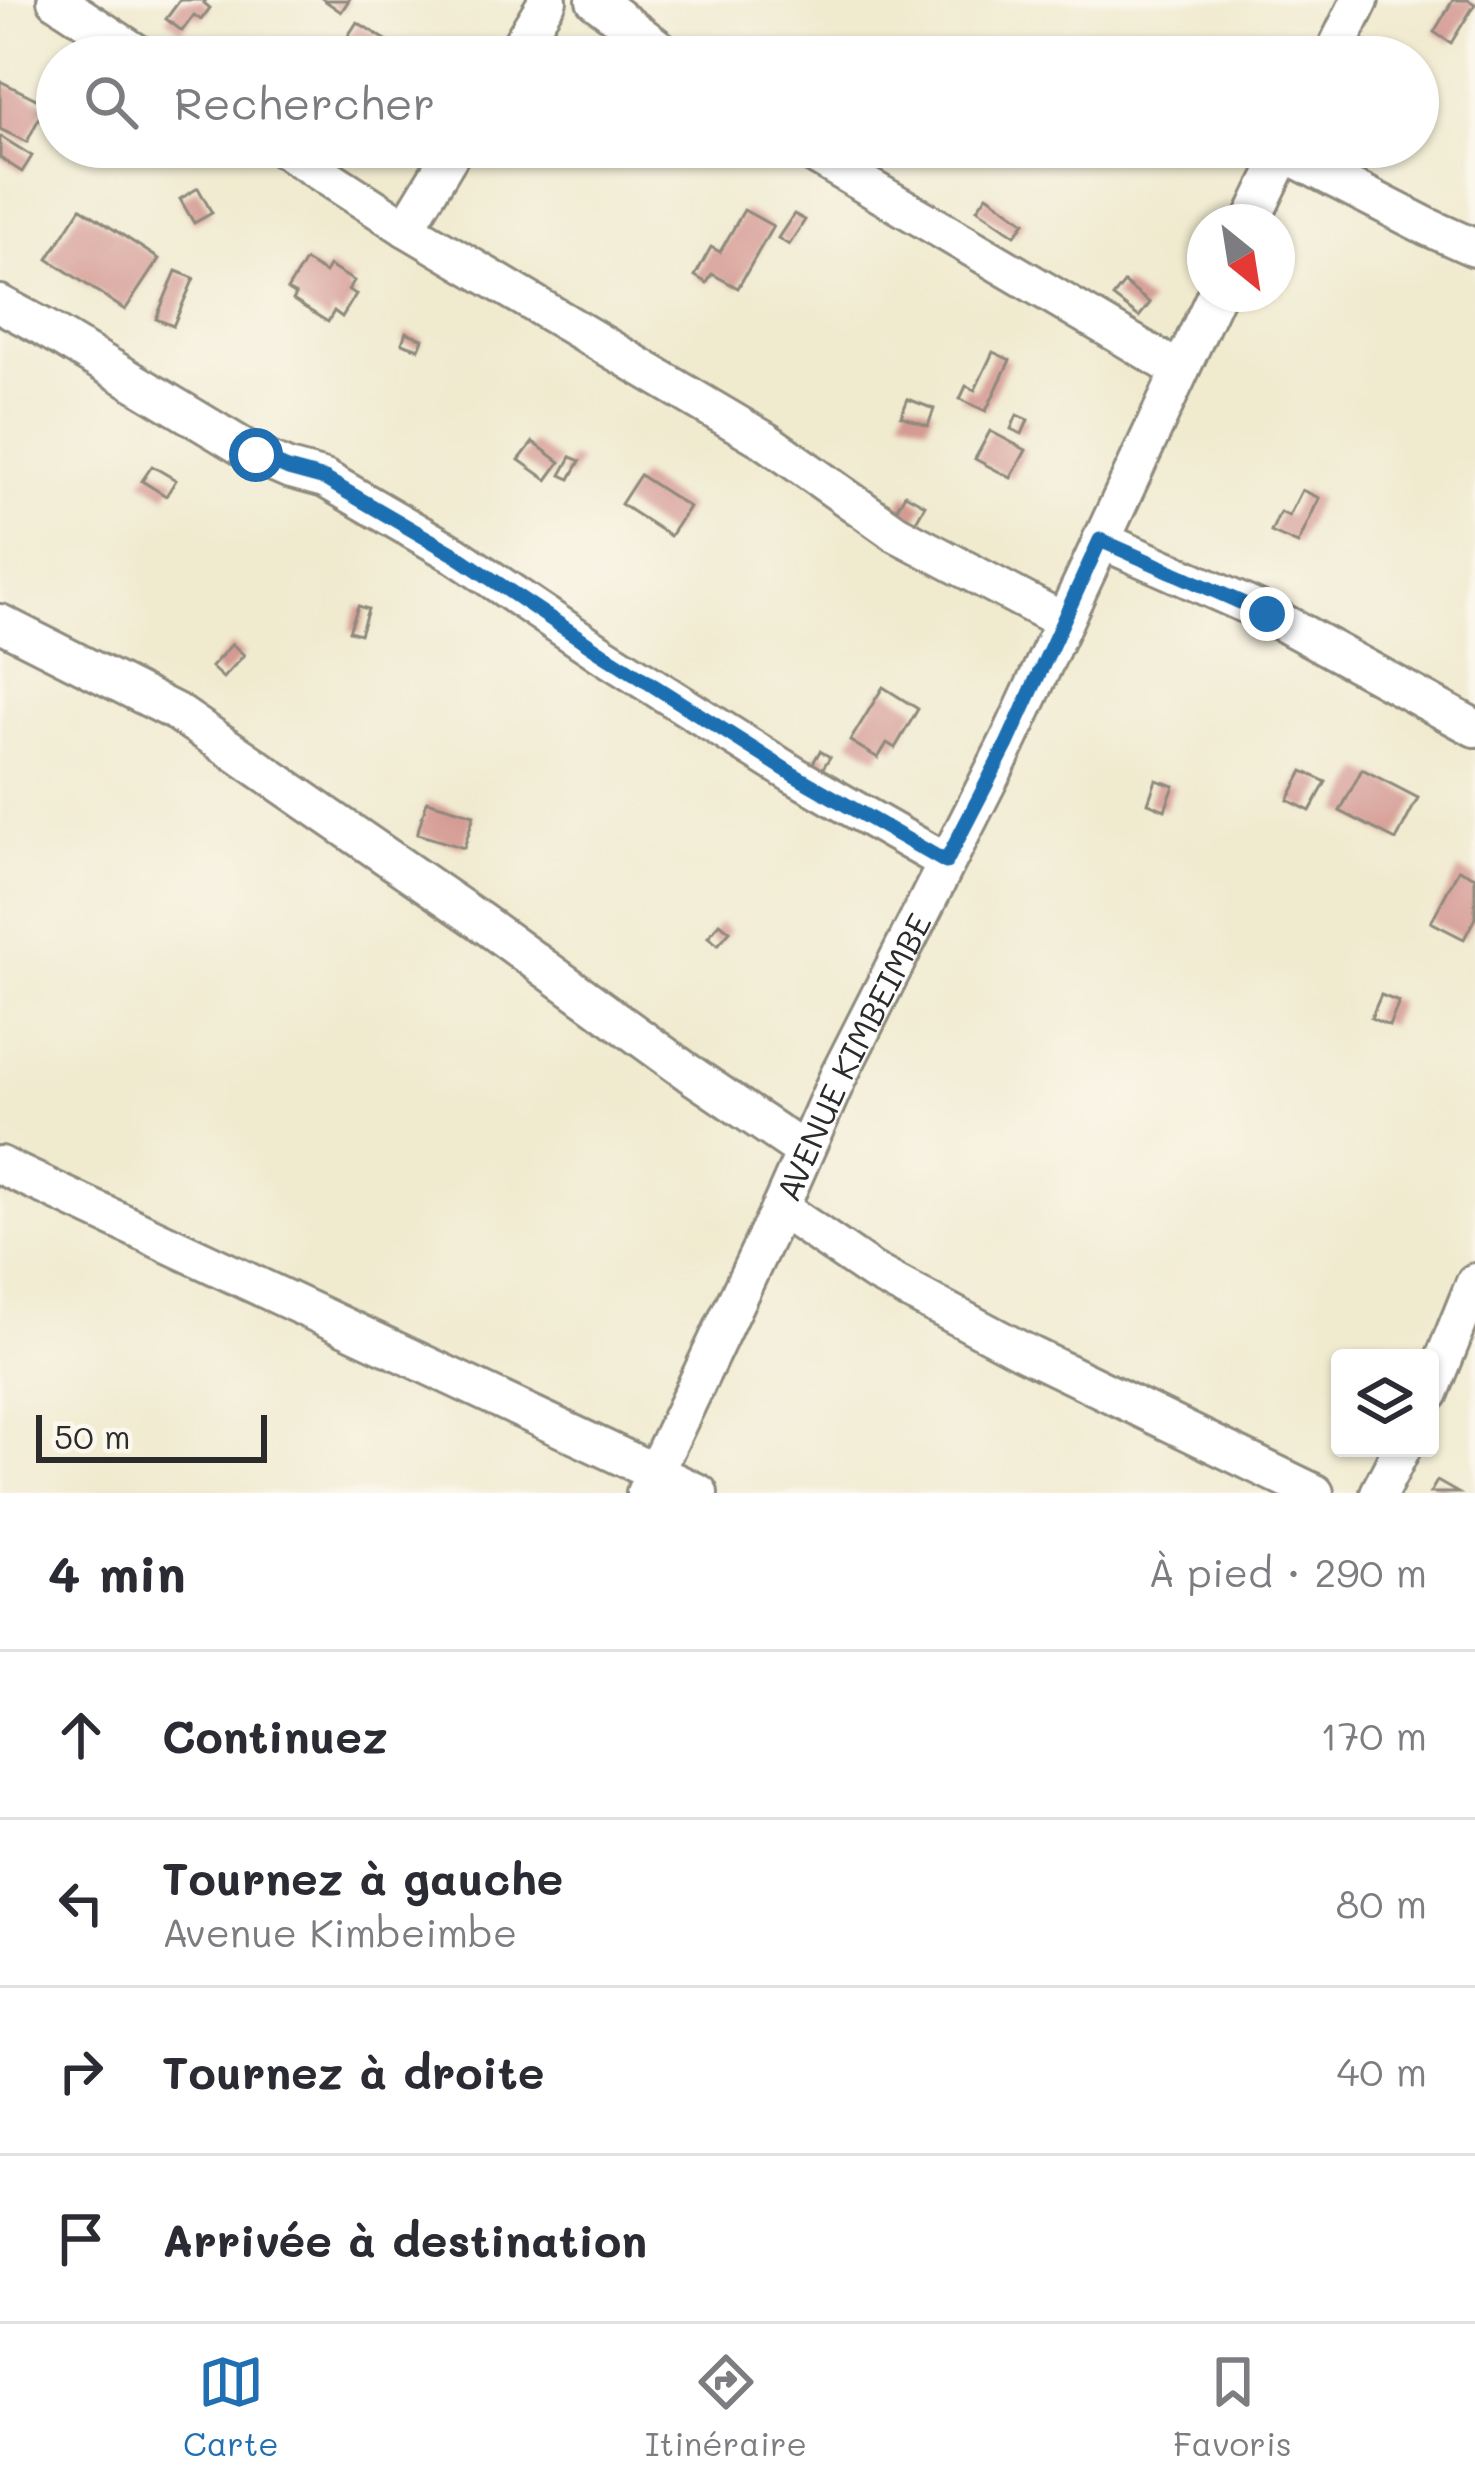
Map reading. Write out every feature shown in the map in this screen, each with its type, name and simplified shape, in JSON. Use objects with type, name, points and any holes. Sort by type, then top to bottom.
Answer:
[{"type":"street","points":[[56,0],[111,36]]},
{"type":"street","points":[[526,36],[548,0]]},
{"type":"street","points":[[595,0],[642,36]]},
{"type":"street","points":[[1342,36],[1360,0]]},
{"type":"street","points":[[313,168],[766,441],[896,533],[1064,621]]},
{"type":"street","points":[[406,228],[442,168]]},
{"type":"street","points":[[837,168],[1179,370]]},
{"type":"street","points":[[1260,204],[1277,168]]},
{"type":"street","points":[[1319,168],[1475,248]]},
{"type":"street","points":[[0,304],[256,455],[325,479],[454,554],[794,775],[946,862]]},
{"type":"street","name":"AVENUE KIMBEIMBE","points":[[650,1483],[838,1076],[1007,744],[1207,312]]},
{"type":"street","points":[[1100,540],[1267,614],[1475,728]]},
{"type":"street","points":[[0,622],[178,713],[805,1151]]},
{"type":"street","points":[[0,1165],[650,1483],[699,1493]]},
{"type":"street","points":[[780,1208],[872,1271],[1315,1493]]},
{"type":"street","points":[[1439,1371],[1475,1282]]},
{"type":"street","points":[[1379,1493],[1397,1457]]},
{"type":"building","points":[[180,0],[206,0],[210,8],[201,20],[194,15],[182,31],[166,19]]},
{"type":"building","points":[[324,0],[349,0],[341,12]]},
{"type":"building","points":[[1453,0],[1475,4],[1451,43],[1434,32]]},
{"type":"building","points":[[357,22],[380,36],[348,36]]},
{"type":"building","points":[[0,81],[36,99],[36,124],[27,142],[0,129]]},
{"type":"building","points":[[0,136],[32,156],[22,172],[0,158]]},
{"type":"building","points":[[198,188],[212,213],[194,223],[180,199]]},
{"type":"building","points":[[987,195],[1025,222],[1015,235],[977,209]]},
{"type":"building","points":[[81,208],[159,259],[125,310],[48,259]]},
{"type":"building","points":[[744,210],[773,226],[738,288],[712,274],[707,283],[695,276],[711,247],[720,252]]},
{"type":"building","points":[[794,214],[805,220],[789,245],[778,238]]},
{"type":"building","points":[[305,261],[325,273],[329,266],[354,281],[348,290],[356,294],[342,317],[334,311],[328,322],[293,300],[296,295],[287,290]]},
{"type":"building","points":[[176,271],[194,278],[173,326],[156,319]]},
{"type":"building","points":[[1124,283],[1150,303],[1139,317],[1113,297]]},
{"type":"building","points":[[406,332],[423,339],[419,349],[402,343]]},
{"type":"building","points":[[993,352],[1010,360],[986,411],[960,399],[966,386],[975,390]]},
{"type":"building","points":[[908,399],[934,409],[928,426],[901,416]]},
{"type":"building","points":[[1017,415],[1028,420],[1022,434],[1011,429]]},
{"type":"building","points":[[990,431],[1026,450],[1011,478],[975,459]]},
{"type":"building","points":[[533,442],[560,462],[547,480],[519,460]]},
{"type":"building","points":[[571,457],[580,461],[570,479],[561,475]]},
{"type":"building","points":[[152,466],[176,480],[166,496],[142,481]]},
{"type":"building","points":[[640,475],[689,507],[670,536],[621,504]]},
{"type":"building","points":[[1302,490],[1319,498],[1298,544],[1271,532],[1280,512],[1289,516]]},
{"type":"building","points":[[905,494],[925,505],[912,528],[892,517]]},
{"type":"building","points":[[358,606],[368,609],[360,634],[349,631]]},
{"type":"building","points":[[232,644],[244,655],[223,678],[211,667]]},
{"type":"building","points":[[883,687],[918,709],[895,748],[887,743],[878,758],[850,741]]},
{"type":"building","points":[[820,751],[830,757],[819,774],[810,768]]},
{"type":"building","points":[[1362,769],[1418,798],[1396,840],[1340,811]]},
{"type":"building","points":[[1303,771],[1326,782],[1310,811],[1288,800]]},
{"type":"building","points":[[1156,780],[1174,786],[1165,810],[1148,803]]},
{"type":"building","points":[[427,801],[474,815],[464,848],[417,834]]},
{"type":"building","points":[[1459,869],[1475,877],[1475,918],[1464,939],[1431,922]]},
{"type":"building","points":[[720,923],[730,931],[718,945],[708,937]]},
{"type":"building","points":[[1381,995],[1399,1002],[1389,1026],[1371,1018]]},
{"type":"building","points":[[1437,1481],[1458,1493],[1430,1493]]},
{"type":"route","points":[[256,455],[325,479],[454,554],[794,775],[946,862],[1007,744],[1100,540],[1267,614]]}]
